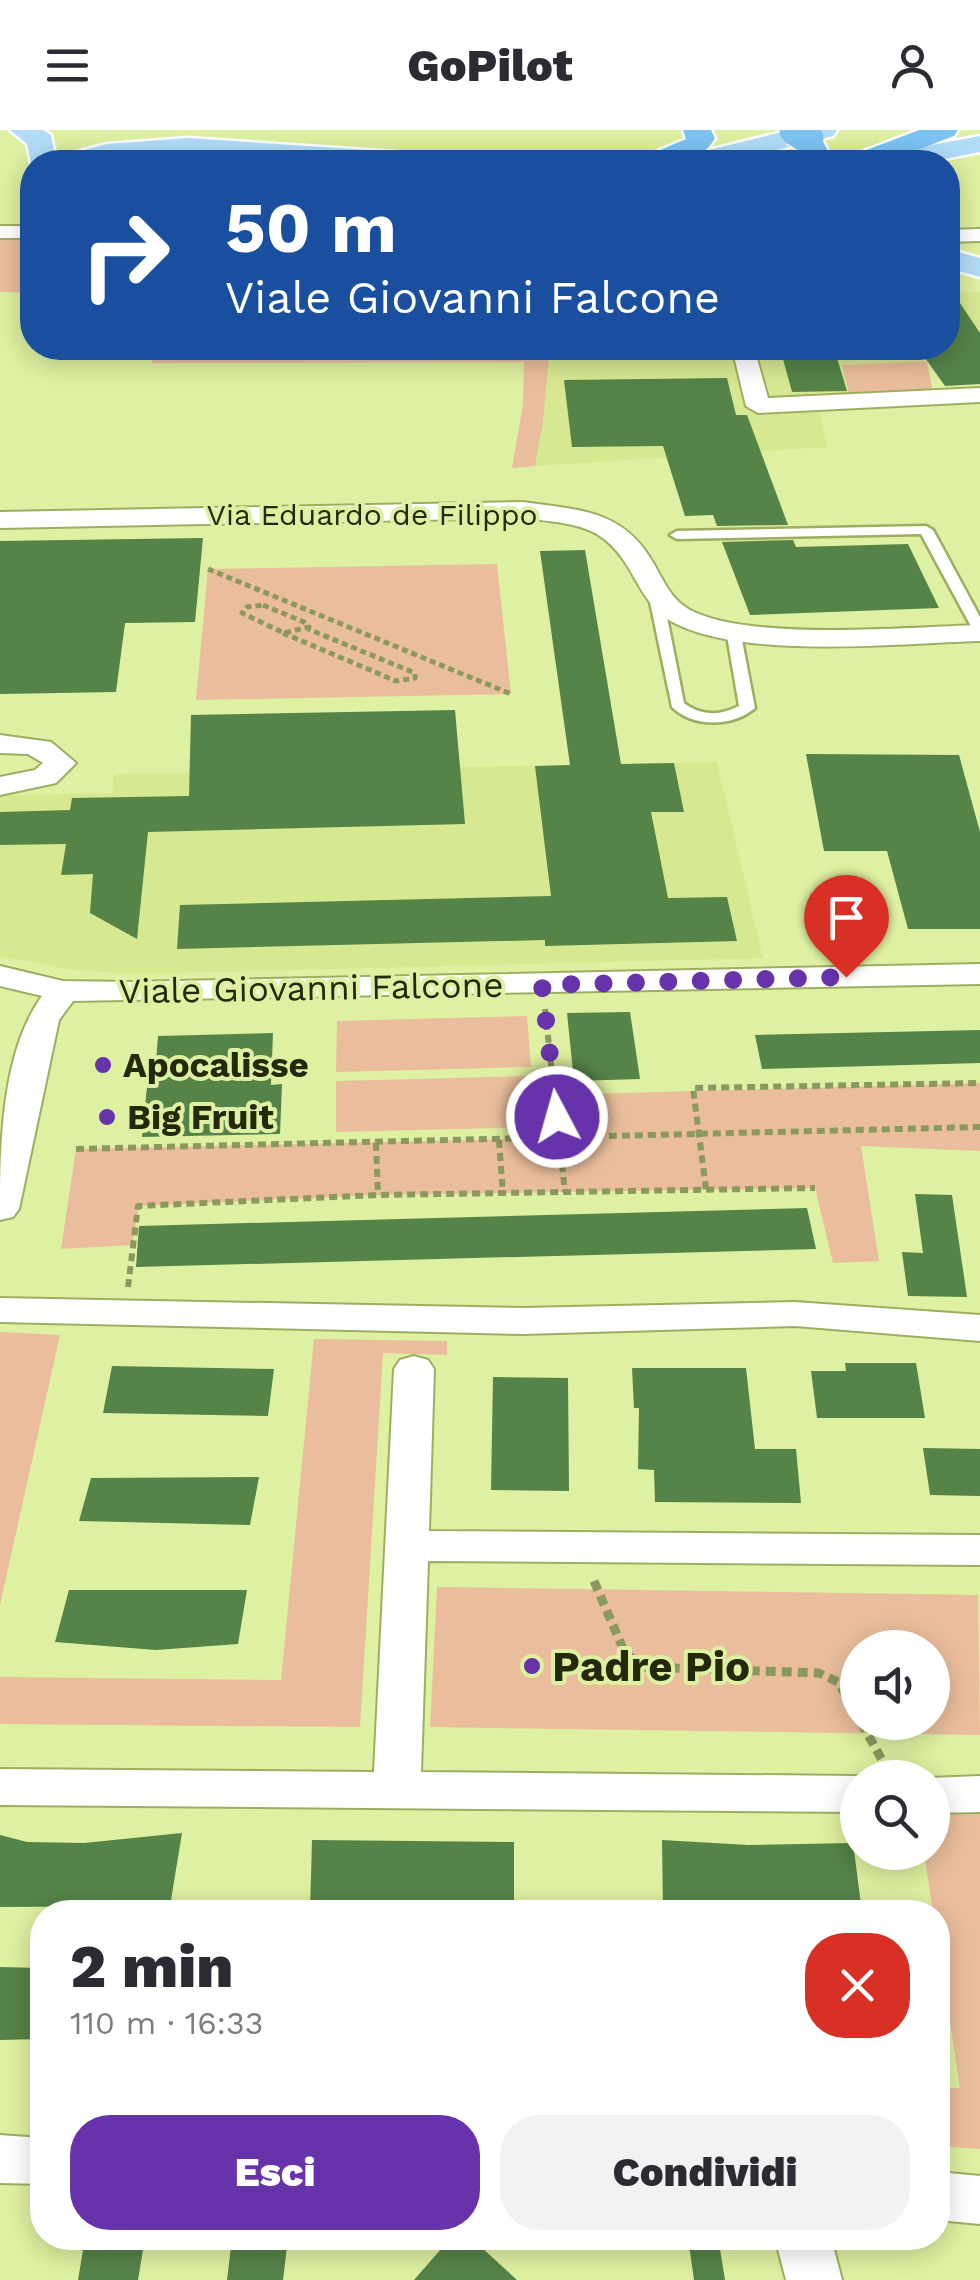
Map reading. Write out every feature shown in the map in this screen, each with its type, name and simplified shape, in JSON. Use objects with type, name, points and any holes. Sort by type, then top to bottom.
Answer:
[{"type":"highway","points":[[685,150],[697,145],[701,138],[697,130]]},
{"type":"highway","points":[[916,150],[963,140]]},
{"type":"main road","points":[[24,130],[41,142],[41,150]]},
{"type":"main road","points":[[152,130],[315,150]]},
{"type":"main road","points":[[862,150],[904,130]]},
{"type":"main road","points":[[756,150],[807,140]]},
{"type":"main road","points":[[929,150],[963,140]]},
{"type":"main road","points":[[105,150],[144,144],[238,150]]},
{"type":"street","points":[[746,360],[758,406],[980,395]]},
{"type":"street","name":"Via Eduardo de Filippo","points":[[0,520],[523,510],[586,520],[612,530],[627,544],[656,597]]},
{"type":"street","points":[[656,597],[668,608],[698,622],[733,630],[846,635],[980,632]]},
{"type":"street","points":[[0,744],[49,750],[61,762],[45,777],[0,786]]},
{"type":"street","name":"Viale Giovanni Falcone","points":[[0,976],[63,990],[542,985],[980,974]]},
{"type":"street","points":[[0,1209],[42,1020],[63,990]]},
{"type":"street","points":[[0,1310],[523,1321],[795,1314],[980,1328]]},
{"type":"street","points":[[397,1790],[414,1369]]},
{"type":"street","points":[[405,1546],[980,1550]]},
{"type":"street","points":[[0,1787],[840,1794]]},
{"type":"street","points":[[950,1794],[980,1794]]},
{"type":"street","points":[[0,2159],[30,2160]]},
{"type":"street","points":[[950,2197],[980,2200]]},
{"type":"street","points":[[807,2250],[814,2280]]},
{"type":"lane","points":[[677,535],[926,530],[980,632]]},
{"type":"lane","points":[[656,597],[676,704],[686,713],[724,717],[747,708],[733,630]]},
{"type":"path","points":[[208,569],[511,694]]},
{"type":"path","points":[[263,605],[306,625],[415,673],[416,678],[396,680],[245,616],[243,610],[263,605]]},
{"type":"path","points":[[283,633],[306,625],[319,615]]},
{"type":"path","points":[[366,653],[388,644]]},
{"type":"path","points":[[542,985],[564,1192]]},
{"type":"path","points":[[706,1188],[693,1088],[980,1082]]},
{"type":"path","points":[[76,1149],[980,1127]]},
{"type":"path","points":[[499,1140],[503,1194]]},
{"type":"path","points":[[376,1143],[378,1196]]},
{"type":"path","points":[[126,1312],[138,1206],[378,1196],[815,1188]]},
{"type":"path","points":[[580,1547],[624,1651],[642,1666],[818,1673],[840,1685]]},
{"type":"shaded area","points":[[0,238],[20,238],[20,293],[0,292]]},
{"type":"shaded area","points":[[980,292],[980,359],[960,360],[960,293]]},
{"type":"shaded area","points":[[549,360],[957,360],[843,365],[852,406],[826,407],[820,413],[828,447],[535,466]]},
{"type":"shaded area","points":[[549,360],[535,466],[512,468],[523,404],[524,362],[152,363]]},
{"type":"shaded area","points":[[927,361],[933,393],[850,398],[842,365]]},
{"type":"shaded area","points":[[497,564],[511,694],[196,700],[208,569]]},
{"type":"shaded area","points":[[717,762],[763,958],[134,974],[73,970],[0,956],[0,795],[112,793],[114,774]]},
{"type":"shaded area","points":[[527,1016],[531,1067],[336,1072],[337,1021]]},
{"type":"shaded area","points":[[531,1076],[536,1127],[336,1132],[336,1081]]},
{"type":"shaded area","points":[[980,1083],[980,1151],[861,1146],[879,1261],[833,1263],[815,1188],[378,1195],[139,1206],[132,1245],[61,1249],[76,1149],[558,1138],[555,1095]]},
{"type":"shaded area","points":[[0,1332],[60,1335],[0,1605]]},
{"type":"shaded area","points":[[314,1339],[447,1341],[447,1355],[383,1353],[360,1727],[0,1724],[0,1677],[281,1680]]},
{"type":"shaded area","points":[[437,1587],[978,1595],[980,1735],[950,1735],[950,1630],[840,1630],[840,1733],[430,1727]]},
{"type":"shaded area","points":[[950,1813],[980,1813],[980,2149],[950,2147],[950,2088],[960,2088],[950,2022],[950,1900],[931,1900],[927,1870],[950,1870]]},
{"type":"building","points":[[960,303],[980,333],[980,384],[945,386],[927,360],[960,360]]},
{"type":"building","points":[[783,360],[838,360],[847,391],[792,392]]},
{"type":"building","points":[[727,378],[736,415],[747,415],[788,525],[717,526],[713,515],[685,516],[663,446],[572,447],[564,380]]},
{"type":"building","points":[[203,538],[195,622],[125,623],[116,692],[0,694],[0,541]]},
{"type":"building","points":[[793,540],[796,547],[908,544],[939,608],[750,615],[722,542]]},
{"type":"building","points":[[585,550],[621,764],[674,763],[684,812],[651,812],[668,898],[727,897],[737,941],[545,946],[545,940],[177,949],[180,905],[551,896],[535,766],[570,765],[540,551]]},
{"type":"building","points":[[455,710],[465,824],[148,832],[137,939],[90,913],[93,874],[61,875],[66,844],[0,845],[0,812],[70,810],[72,798],[189,796],[191,715]]},
{"type":"building","points":[[806,754],[959,755],[980,832],[980,929],[908,929],[887,851],[824,851]]},
{"type":"building","points":[[630,1012],[640,1079],[574,1081],[567,1013]]},
{"type":"building","points":[[980,1030],[980,1063],[762,1069],[755,1035]]},
{"type":"building","points":[[273,1033],[271,1085],[282,1084],[280,1134],[142,1137],[147,1087],[154,1087],[158,1036]]},
{"type":"building","points":[[915,1194],[952,1195],[967,1297],[908,1296],[902,1252],[923,1253]]},
{"type":"building","points":[[807,1208],[816,1249],[136,1267],[139,1226]]},
{"type":"building","points":[[845,1363],[916,1363],[925,1418],[817,1418],[811,1371],[846,1371]]},
{"type":"building","points":[[112,1366],[274,1369],[268,1416],[103,1413]]},
{"type":"building","points":[[632,1368],[746,1368],[755,1449],[796,1449],[801,1503],[655,1502],[654,1470],[638,1469],[639,1408],[634,1408]]},
{"type":"building","points":[[493,1377],[568,1378],[569,1491],[491,1490]]},
{"type":"building","points":[[923,1448],[980,1449],[980,1496],[930,1495]]},
{"type":"building","points":[[259,1477],[250,1525],[79,1521],[91,1478]]},
{"type":"building","points":[[69,1590],[247,1590],[238,1644],[156,1650],[55,1642]]},
{"type":"building","points":[[182,1833],[171,1900],[30,1900],[30,1907],[0,1907],[0,1835],[27,1842],[84,1843]]},
{"type":"building","points":[[312,1840],[514,1842],[514,1900],[310,1900]]},
{"type":"building","points":[[662,1840],[748,1845],[840,1843],[840,1870],[857,1870],[860,1900],[663,1900]]},
{"type":"building","points":[[0,1967],[30,1968],[30,2039],[0,2040]]},
{"type":"building","points":[[83,2250],[143,2250],[138,2280],[78,2280]]},
{"type":"building","points":[[231,2250],[287,2250],[283,2280],[227,2280]]},
{"type":"building","points":[[440,2250],[484,2250],[517,2280],[414,2280]]},
{"type":"building","points":[[690,2250],[720,2250],[725,2280],[694,2280]]},
{"type":"place","name":"Apocalisse","points":[[103,1065]]},
{"type":"place","name":"Big Fruit","points":[[107,1117]]},
{"type":"place","name":"Padre Pio","points":[[532,1666]]},
{"type":"route","points":[[557,1117],[542,985],[846,977]]}]
